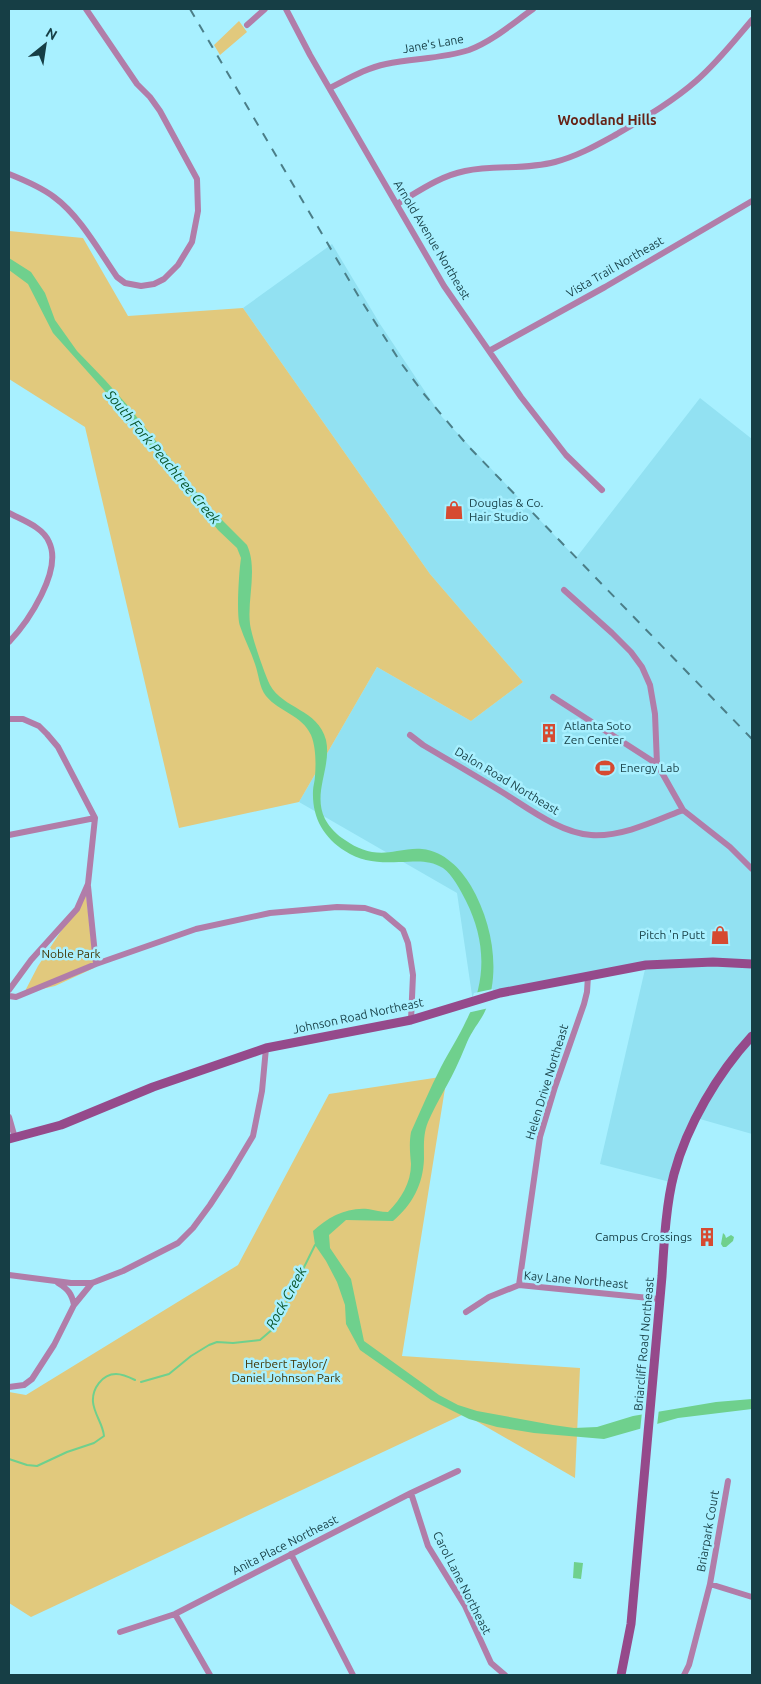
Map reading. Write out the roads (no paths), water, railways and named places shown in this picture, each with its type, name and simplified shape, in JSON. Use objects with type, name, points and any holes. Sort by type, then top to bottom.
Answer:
[{"type":"street","points":[[9,174],[26,181],[54,197],[77,220],[117,277],[125,283],[141,286],[154,284],[164,279],[178,265],[192,242],[198,212],[197,180],[160,111],[150,96],[136,84],[86,9]]},
{"type":"street","points":[[247,25],[265,9]]},
{"type":"street","name":"Arnold Avenue Northeast","points":[[286,9],[444,286],[521,397],[566,455],[602,490]]},
{"type":"street","name":"Jane's Lane","points":[[330,88],[373,67],[455,54],[478,47],[533,9]]},
{"type":"street","points":[[397,204],[440,179],[465,171],[483,168],[536,166],[583,153],[670,101],[695,82],[723,54],[752,20]]},
{"type":"street","name":"Vista Trail Northeast","points":[[489,351],[752,201]]},
{"type":"street","points":[[9,513],[37,528],[49,540],[53,554],[47,580],[32,612],[9,642]]},
{"type":"street","points":[[564,590],[612,633],[631,652],[642,667],[650,685],[655,714],[657,764],[683,810],[730,847],[752,869]]},
{"type":"street","points":[[553,697],[657,764]]},
{"type":"street","points":[[9,720],[23,719],[39,726],[47,734],[58,747],[95,818],[88,884],[96,964]]},
{"type":"street","name":"Dalon Road Northeast","points":[[410,735],[423,745],[536,814],[573,832],[592,835],[614,833],[650,823],[683,810]]},
{"type":"street","points":[[9,835],[95,818]]},
{"type":"street","points":[[9,990],[31,960],[77,909],[88,884]]},
{"type":"street","points":[[9,996],[16,998],[96,964],[196,928],[270,913],[337,907],[365,908],[384,914],[403,930],[408,943],[413,975],[411,1020]]},
{"type":"street","name":"Johnson Road Northeast","points":[[12,1138],[61,1125],[154,1087],[266,1048],[411,1020],[500,993],[588,976],[675,963],[752,964]]},
{"type":"street","name":"Helen Drive Northeast","points":[[519,1285],[540,1137],[584,1004],[588,976]]},
{"type":"street","name":"Briarcliff Road Northeast","points":[[621,1675],[631,1624],[664,1243],[674,1174],[687,1136],[704,1101],[733,1059],[752,1036]]},
{"type":"street","points":[[9,1275],[57,1282],[92,1283],[123,1271],[178,1243],[193,1228],[229,1176],[253,1136],[262,1090],[266,1048]]},
{"type":"street","points":[[9,1117],[12,1138]]},
{"type":"street","points":[[57,1282],[68,1289],[74,1306]]},
{"type":"street","points":[[9,1387],[24,1385],[32,1379],[54,1345],[74,1306],[92,1283]]},
{"type":"street","name":"Kay Lane Northeast","points":[[466,1312],[489,1297],[519,1285],[659,1299]]},
{"type":"street","name":"Anita Place Northeast","points":[[120,1632],[175,1614],[458,1471]]},
{"type":"street","name":"Briarpark Court","points":[[684,1675],[689,1665],[710,1584],[728,1481]]},
{"type":"street","name":"Carol Lane Northeast","points":[[411,1494],[428,1546],[464,1606],[491,1663],[505,1675]]},
{"type":"street","points":[[291,1554],[352,1675]]},
{"type":"street","name":"Briarpark Court","points":[[710,1584],[752,1597]]},
{"type":"street","points":[[175,1614],[210,1675]]},
{"type":"water","name":"South Fork Peachtree Creek","points":[[9,258],[31,272],[45,293],[55,320],[77,351],[128,406],[207,505],[247,545],[252,564],[250,624],[270,685],[283,699],[316,722],[326,740],[327,760],[321,799],[325,819],[329,825],[351,844],[370,852],[383,853],[422,849],[430,850],[445,857],[457,867],[471,886],[489,930],[493,962],[491,994],[485,1012],[469,1038],[426,1127],[423,1168],[415,1194],[406,1208],[393,1221],[346,1220],[329,1235],[330,1248],[351,1279],[364,1341],[439,1395],[458,1405],[477,1411],[553,1425],[574,1428],[597,1427],[633,1416],[716,1402],[752,1399],[752,1409],[678,1418],[604,1439],[534,1433],[497,1427],[469,1419],[431,1400],[360,1350],[346,1324],[345,1305],[337,1282],[315,1245],[313,1231],[331,1217],[345,1211],[368,1209],[388,1212],[404,1190],[411,1171],[411,1132],[437,1075],[466,1021],[478,991],[481,976],[480,946],[473,916],[456,883],[443,868],[427,862],[385,862],[358,858],[337,845],[320,826],[313,800],[315,761],[311,735],[302,723],[266,696],[260,685],[253,659],[240,626],[238,603],[241,558],[237,548],[218,530],[120,408],[53,333],[28,284],[9,270]]},
{"type":"water","points":[[723,1233],[726,1238],[731,1235],[734,1237],[733,1241],[726,1247],[723,1247],[721,1244]]},
{"type":"water","points":[[574,1562],[583,1563],[581,1579],[573,1578]]},
{"type":"waterway","name":"Rock Creek","points":[[141,1382],[169,1374],[191,1356],[217,1342],[233,1343],[260,1340],[274,1328],[315,1245]]},
{"type":"waterway","name":"Rock Creek","points":[[9,1459],[37,1466],[67,1452],[94,1443],[104,1436],[93,1402],[96,1387],[102,1379],[116,1374],[135,1380]]},
{"type":"railway","points":[[190,9],[359,297],[401,363],[424,394],[468,446],[752,739]]},
{"type":"place","name":"Douglas & Co. Hair Studio","points":[[454,510]]},
{"type":"place","name":"Atlanta Soto Zen Center","points":[[549,733]]},
{"type":"place","name":"Energy Lab","points":[[605,768]]},
{"type":"place","name":"Pitch 'n Putt","points":[[720,935]]},
{"type":"place","name":"Campus Crossings","points":[[707,1237]]},
{"type":"district","name":"Woodland Hills","points":[[607,120]]},
{"type":"park label","name":"Noble Park","points":[[71,954]]},
{"type":"park label","name":"Herbert Taylor/ Daniel Johnson Park","points":[[286,1371]]}]
